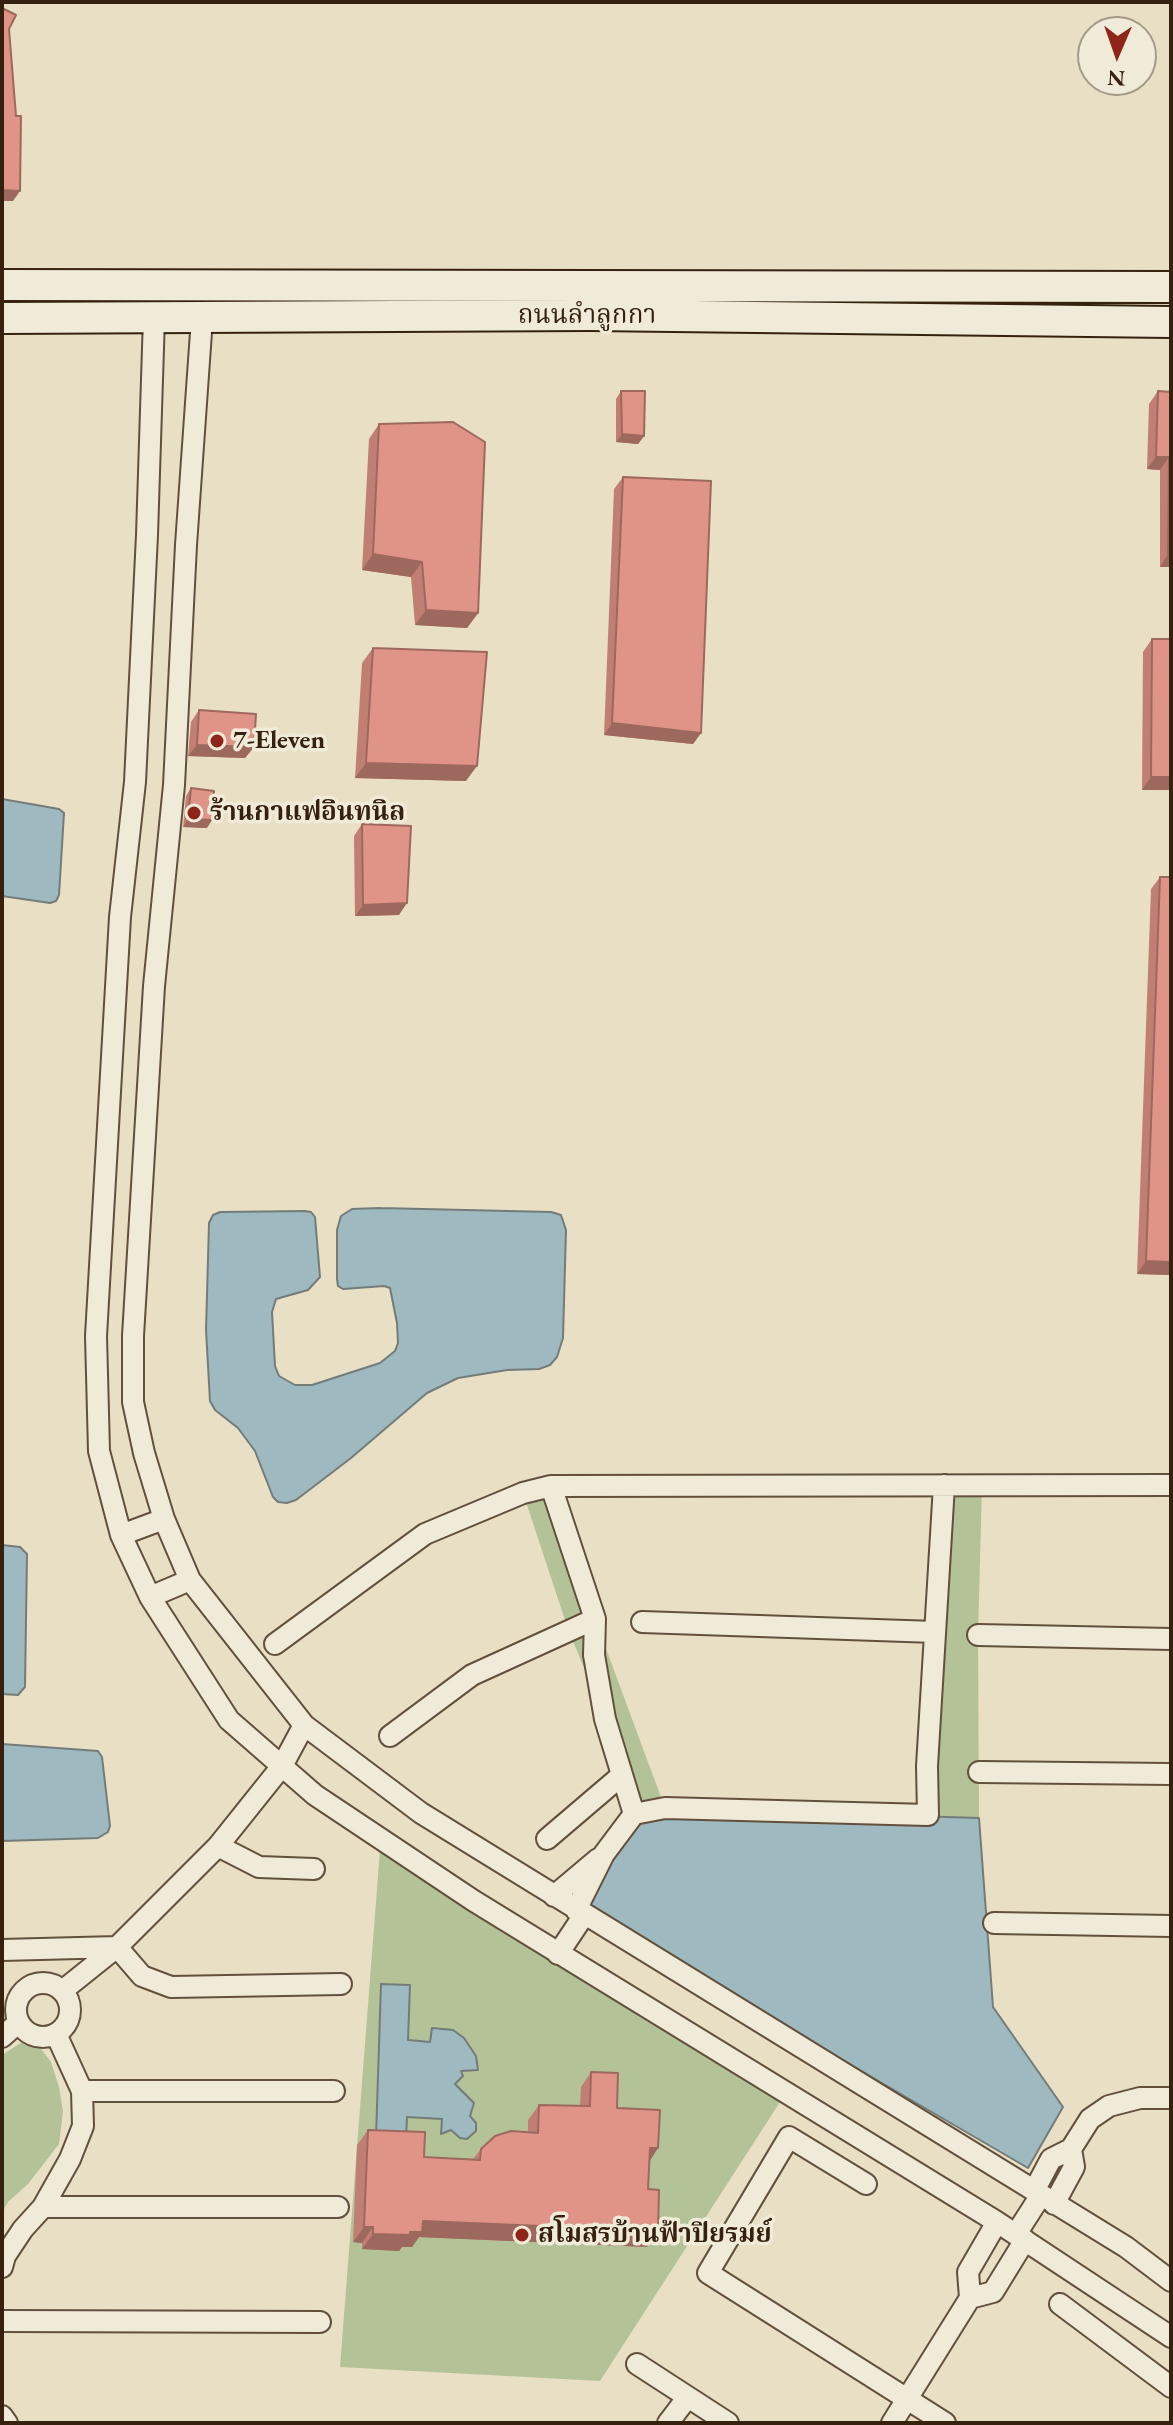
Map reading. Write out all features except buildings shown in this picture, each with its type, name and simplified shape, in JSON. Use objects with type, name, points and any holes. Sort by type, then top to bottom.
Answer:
[{"type":"main road","name":"ถนนลำลูกกา","points":[[2,285],[1171,287]]},
{"type":"main road","name":"ถนนลำลูกกา","points":[[2,318],[590,315],[1171,322]]},
{"type":"street","points":[[154,317],[135,782],[120,917],[96,1336],[99,1451],[121,1535],[150,1597],[229,1720],[315,1795],[474,1901],[997,2222],[1171,2337]]},
{"type":"street","points":[[202,318],[174,785],[154,986],[133,1336],[133,1402],[144,1453],[164,1519],[190,1580],[304,1725],[421,1813],[1126,2247],[1171,2281]]},
{"type":"street","points":[[554,1896],[604,1854],[634,1814],[665,1808],[928,1815],[927,1766],[944,1485]]},
{"type":"street","points":[[275,1644],[425,1534],[523,1493],[551,1486],[1171,1485]]},
{"type":"street","points":[[551,1486],[595,1619],[594,1655],[605,1719],[634,1814]]},
{"type":"street","points":[[121,1535],[164,1519]]},
{"type":"street","points":[[150,1597],[190,1580]]},
{"type":"street","points":[[390,1736],[472,1675],[595,1619]]},
{"type":"street","points":[[642,1622],[935,1632]]},
{"type":"street","points":[[978,1635],[1171,1639]]},
{"type":"street","points":[[62,1991],[117,1947],[218,1846],[282,1766],[304,1725]]},
{"type":"street","points":[[979,1772],[1171,1774]]},
{"type":"street","points":[[547,1839],[622,1775]]},
{"type":"street","points":[[218,1846],[259,1867],[314,1869]]},
{"type":"street","points":[[558,1954],[580,1912],[604,1854]]},
{"type":"street","points":[[994,1923],[1171,1926]]},
{"type":"street","points":[[2,1950],[117,1947]]},
{"type":"street","points":[[117,1947],[142,1976],[171,1987],[341,1984]]},
{"type":"street","points":[[47,1984],[62,1991],[70,2005],[68,2022],[56,2034],[38,2036],[29,2033],[19,2022],[16,2010],[18,2001],[30,1987],[47,1984]]},
{"type":"street","points":[[2,2037],[19,2022]]},
{"type":"street","points":[[2,2267],[5,2256],[23,2229],[43,2207],[70,2159],[83,2126],[82,2091],[56,2034]]},
{"type":"street","points":[[82,2091],[334,2091]]},
{"type":"street","points":[[970,2298],[993,2292],[1043,2197],[1051,2159],[1071,2149],[1090,2119],[1109,2106],[1140,2098],[1171,2098]]},
{"type":"street","points":[[866,2184],[789,2137],[708,2273],[945,2423]]},
{"type":"street","points":[[43,2207],[338,2207]]},
{"type":"street","points":[[892,2423],[970,2298],[968,2272],[997,2222]]},
{"type":"street","points":[[1060,2304],[1171,2387]]},
{"type":"street","points":[[2,2321],[320,2322]]},
{"type":"street","points":[[637,2364],[728,2423]]},
{"type":"street","points":[[668,2423],[687,2398]]},
{"type":"street","points":[[2,2416],[7,2423]]},
{"type":"green space","points":[[944,1485],[982,1485],[978,1635],[979,1818],[928,1815]]},
{"type":"green space","points":[[551,1486],[595,1619],[665,1808],[634,1814],[605,1719],[568,1629],[523,1493]]},
{"type":"green space","name":"สโมสรบ้านฟ้าปิยรมย์","points":[[380,1850],[780,2102],[600,2381],[340,2367]]},
{"type":"green space","points":[[22,2042],[38,2045],[51,2062],[63,2111],[59,2144],[2,2213],[2,2055]]},
{"type":"water","points":[[2,799],[59,809],[64,813],[59,895],[56,901],[50,903],[2,896]]},
{"type":"water","points":[[352,1209],[551,1212],[561,1215],[566,1230],[563,1338],[557,1357],[550,1365],[539,1369],[507,1370],[458,1378],[427,1393],[296,1500],[278,1502],[273,1497],[255,1451],[238,1428],[215,1410],[210,1401],[206,1330],[209,1223],[213,1215],[220,1212],[305,1211],[315,1217],[320,1277],[308,1290],[276,1299],[272,1312],[275,1366],[279,1376],[295,1385],[312,1385],[380,1363],[395,1351],[398,1343],[397,1323],[390,1288],[343,1289],[338,1286],[337,1279],[337,1230],[341,1216]]},
{"type":"water","points":[[2,1545],[20,1547],[27,1554],[25,1687],[18,1695],[2,1694]]},
{"type":"water","points":[[2,1744],[98,1751],[102,1757],[110,1826],[108,1832],[98,1838],[2,1841]]},
{"type":"water","points":[[665,1808],[979,1818],[993,2007],[1063,2107],[1028,2168],[579,1907],[634,1821]]},
{"type":"water","points":[[381,1984],[410,1985],[408,2040],[430,2042],[432,2028],[453,2030],[464,2038],[476,2056],[478,2070],[461,2071],[463,2076],[455,2084],[474,2103],[470,2116],[476,2123],[476,2131],[467,2139],[460,2138],[451,2130],[441,2134],[442,2119],[407,2117],[406,2139],[376,2137]]},
{"type":"place","name":"7-Eleven","points":[[217,741]]},
{"type":"place","name":"ร้านกาแฟอินทนิล","points":[[194,813]]},
{"type":"place","name":"สโมสรบ้านฟ้าปิยรมย์","points":[[522,2235]]}]
